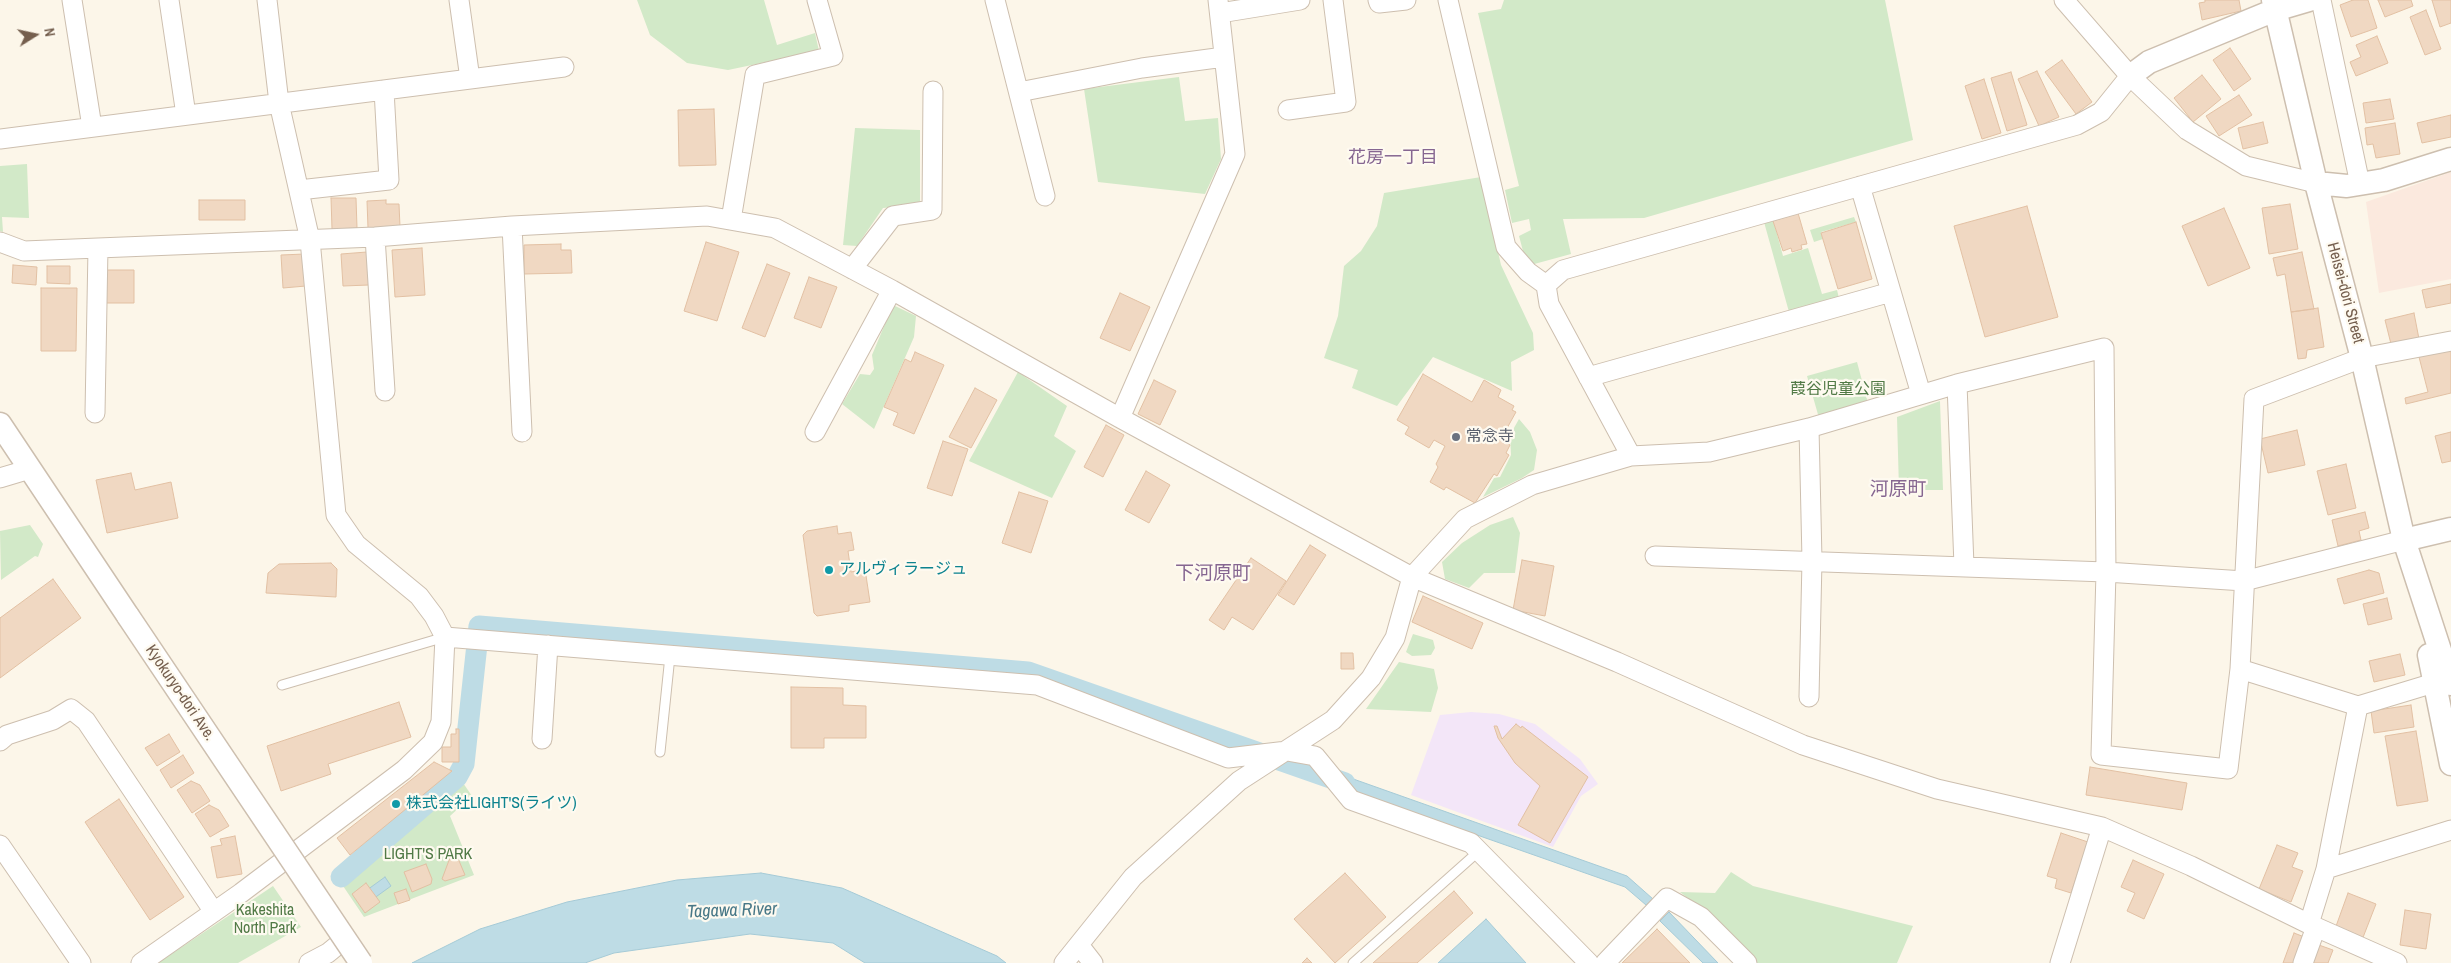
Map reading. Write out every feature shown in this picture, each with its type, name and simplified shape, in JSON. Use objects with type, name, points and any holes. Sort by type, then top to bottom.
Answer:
[{"type":"street","points":[[72,0],[92,127]]},
{"type":"street","points":[[169,0],[186,115]]},
{"type":"street","points":[[141,963],[241,893],[404,770],[433,742],[441,722],[445,638],[434,616],[419,596],[356,544],[336,515],[310,240],[279,104],[266,0]]},
{"type":"street","points":[[458,0],[470,79]]},
{"type":"street","points":[[731,220],[755,75],[832,56],[817,0]]},
{"type":"street","points":[[995,0],[1045,196]]},
{"type":"street","points":[[1120,418],[1235,154],[1219,6],[1300,0]]},
{"type":"street","points":[[1288,110],[1346,102],[1333,0]]},
{"type":"street","points":[[1378,0],[1378,3],[1406,0]]},
{"type":"street","points":[[1448,0],[1506,247],[1528,272],[1546,285],[1548,304],[1631,456]]},
{"type":"street","points":[[2064,0],[2130,76],[2187,130],[2246,166],[2316,183],[2347,186],[2384,180],[2451,159]]},
{"type":"street","points":[[1546,285],[1562,270],[2078,125],[2101,112],[2130,76],[2149,62],[2274,5],[2309,0]]},
{"type":"street","points":[[2321,0],[2360,184]]},
{"type":"street","name":"Heisei-dori Street","points":[[2274,5],[2316,183],[2362,358],[2404,540],[2446,681],[2451,764]]},
{"type":"street","points":[[1019,92],[1142,68],[1224,57]]},
{"type":"street","points":[[0,140],[564,67]]},
{"type":"street","points":[[298,190],[389,180],[384,90]]},
{"type":"street","points":[[852,269],[893,216],[932,210],[933,91]]},
{"type":"street","points":[[1860,186],[1921,394]]},
{"type":"street","points":[[0,242],[24,251],[375,237],[512,226],[707,216],[775,228],[892,290],[1120,418],[1412,577],[1617,662],[1803,745],[1937,789],[2102,827],[2190,866],[2313,926],[2397,963]]},
{"type":"street","points":[[512,226],[522,432]]},
{"type":"street","points":[[375,237],[385,391]]},
{"type":"street","points":[[95,413],[98,248]]},
{"type":"street","points":[[816,432],[892,290]]},
{"type":"street","points":[[1588,377],[1891,292]]},
{"type":"street","points":[[1064,963],[1132,877],[1238,781],[1287,751],[1332,720],[1371,678],[1395,638],[1412,577],[1465,519],[1532,485],[1631,456],[1709,452],[1809,428],[1957,384],[2104,348],[2106,572],[2101,755],[2228,769],[2240,669],[2254,399],[2362,358],[2451,341]]},
{"type":"street","points":[[1957,384],[1964,566]]},
{"type":"street","name":"Kyokuryo-dori Ave.","points":[[0,424],[361,963]]},
{"type":"street","points":[[1809,428],[1812,560],[1809,697]]},
{"type":"street","points":[[0,478],[30,469]]},
{"type":"street","points":[[1654,556],[1812,560],[2106,572],[2244,581],[2451,528]]},
{"type":"street","points":[[445,638],[1037,685],[1228,758],[1287,751],[1315,756],[1352,800],[1471,843],[1589,963]]},
{"type":"street","points":[[542,739],[548,645]]},
{"type":"street","points":[[2240,669],[2358,706],[2446,681]]},
{"type":"street","points":[[2303,963],[2326,869],[2358,706]]},
{"type":"street","points":[[0,741],[7,734],[53,720],[71,709],[86,721],[214,912]]},
{"type":"street","points":[[2060,963],[2102,827]]},
{"type":"street","points":[[2326,869],[2451,830]]},
{"type":"street","points":[[0,845],[81,963]]},
{"type":"street","points":[[1605,963],[1667,898],[1701,917],[1747,963]]},
{"type":"street","points":[[316,959],[345,939]]},
{"type":"street","points":[[1079,945],[1093,963]]},
{"type":"lane","points":[[282,685],[445,638]]},
{"type":"lane","points":[[660,752],[670,656]]},
{"type":"lane","points":[[1353,963],[1479,851]]},
{"type":"shaded area","points":[[2451,172],[2451,279],[2379,293],[2366,202]]},
{"type":"shaded area","points":[[1471,712],[1499,714],[1535,724],[1580,759],[1598,784],[1581,796],[1553,847],[1411,795],[1440,715]]},
{"type":"green space","points":[[637,0],[764,0],[777,45],[815,33],[819,51],[728,70],[687,63],[650,35]]},
{"type":"green space","points":[[1504,0],[1885,0],[1913,140],[1644,218],[1563,219],[1571,254],[1527,266],[1519,236],[1531,230],[1529,219],[1512,223],[1505,190],[1519,186],[1478,13],[1501,9]]},
{"type":"green space","points":[[1179,77],[1185,121],[1218,118],[1221,159],[1205,194],[1098,182],[1084,89]]},
{"type":"green space","points":[[855,128],[920,130],[920,205],[883,208],[857,246],[843,245]]},
{"type":"green space","points":[[27,164],[29,218],[2,217],[3,232],[0,231],[0,166]]},
{"type":"green space","points":[[1481,177],[1501,265],[1533,333],[1534,350],[1511,362],[1512,391],[1433,357],[1397,406],[1352,388],[1358,370],[1324,358],[1338,316],[1344,266],[1361,251],[1377,226],[1384,193]]},
{"type":"green space","points":[[1854,217],[1856,222],[1821,232],[1823,239],[1814,242],[1810,230]]},
{"type":"green space","points":[[1773,219],[1783,256],[1808,248],[1822,294],[1837,290],[1839,298],[1789,312],[1764,222]]},
{"type":"green space","points":[[893,305],[916,316],[914,337],[874,429],[842,404],[860,374],[870,375],[874,369],[872,355]]},
{"type":"green space","name":"葭谷児童公園","points":[[1857,362],[1868,403],[1819,418],[1807,376]]},
{"type":"green space","points":[[1018,372],[1067,406],[1054,436],[1076,451],[1052,498],[969,461]]},
{"type":"green space","points":[[1940,401],[1943,490],[1899,490],[1897,417]]},
{"type":"green space","points":[[1519,419],[1530,432],[1537,450],[1534,470],[1483,497],[1494,478],[1500,477],[1511,455],[1510,435]]},
{"type":"green space","points":[[1513,517],[1520,533],[1515,573],[1484,573],[1469,588],[1445,579],[1442,562],[1462,543],[1490,525]]},
{"type":"green space","points":[[30,525],[43,544],[38,557],[35,556],[1,580],[0,531]]},
{"type":"green space","points":[[1413,634],[1433,640],[1435,648],[1431,655],[1412,656],[1406,652]]},
{"type":"green space","points":[[1399,662],[1434,669],[1438,688],[1431,712],[1366,709]]},
{"type":"green space","name":"LIGHT'S PARK","points":[[461,780],[472,796],[450,816],[474,875],[364,917],[341,883]]},
{"type":"green space","points":[[1731,872],[1753,886],[1913,926],[1897,963],[1757,963],[1708,914],[1680,892],[1715,893]]},
{"type":"green space","name":"Kakeshita North Park","points":[[273,886],[301,927],[238,963],[158,963]]},
{"type":"water","points":[[1342,775],[1627,876],[1653,899],[1646,905],[1625,887],[1349,790]]},
{"type":"water","name":"Tagawa River","points":[[761,873],[842,888],[997,956],[1006,963],[865,963],[833,943],[750,934],[614,953],[585,963],[412,963],[480,929],[567,902],[677,880]]},
{"type":"water","points":[[385,877],[391,886],[373,899],[367,890]]},
{"type":"water","points":[[1669,912],[1718,963],[1703,963],[1660,921]]},
{"type":"water","points":[[1486,919],[1526,963],[1438,963]]},
{"type":"building","points":[[2205,0],[2239,0],[2241,11],[2202,20],[2199,3],[2205,2]]},
{"type":"building","points":[[2353,0],[2368,0],[2377,28],[2351,37],[2340,5]]},
{"type":"building","points":[[2378,0],[2411,0],[2413,6],[2385,17]]},
{"type":"building","points":[[2432,0],[2451,0],[2451,23],[2440,27]]},
{"type":"building","points":[[2426,10],[2441,49],[2425,55],[2410,17]]},
{"type":"building","points":[[2377,36],[2388,63],[2356,76],[2350,62],[2361,57],[2356,45]]},
{"type":"building","points":[[2230,48],[2251,79],[2234,91],[2213,60]]},
{"type":"building","points":[[2062,60],[2092,102],[2076,114],[2045,72]]},
{"type":"building","points":[[2037,71],[2059,117],[2039,126],[2018,79]]},
{"type":"building","points":[[2011,72],[2027,125],[2007,131],[1991,78]]},
{"type":"building","points":[[2202,75],[2221,99],[2193,122],[2174,98]]},
{"type":"building","points":[[1984,79],[2001,133],[1982,139],[1965,86]]},
{"type":"building","points":[[2239,95],[2252,115],[2219,136],[2206,116]]},
{"type":"building","points":[[2390,99],[2394,119],[2366,123],[2363,103]]},
{"type":"building","points":[[714,109],[716,165],[679,166],[678,110]]},
{"type":"building","points":[[2451,115],[2451,137],[2422,143],[2417,123]]},
{"type":"building","points":[[2263,122],[2268,143],[2243,149],[2238,128]]},
{"type":"building","points":[[2395,123],[2400,154],[2376,158],[2373,144],[2367,145],[2365,128]]},
{"type":"building","points":[[331,198],[356,198],[357,228],[332,229]]},
{"type":"building","points":[[199,200],[245,200],[245,220],[199,220]]},
{"type":"building","points":[[386,200],[386,204],[399,204],[400,227],[368,228],[367,201]]},
{"type":"building","points":[[2290,204],[2298,249],[2269,254],[2262,208]]},
{"type":"building","points":[[2027,206],[2058,317],[1985,337],[1954,226]]},
{"type":"building","points":[[2224,208],[2250,268],[2208,286],[2182,226]]},
{"type":"building","points":[[1798,213],[1807,244],[1801,245],[1802,249],[1792,252],[1791,248],[1783,251],[1773,221]]},
{"type":"building","points":[[1856,222],[1872,279],[1838,289],[1821,233]]},
{"type":"building","points":[[706,242],[739,252],[717,321],[684,311]]},
{"type":"building","points":[[561,244],[561,250],[571,250],[572,273],[524,274],[524,245]]},
{"type":"building","points":[[422,248],[425,295],[395,297],[392,250]]},
{"type":"building","points":[[367,252],[369,285],[343,286],[341,254]]},
{"type":"building","points":[[2302,252],[2314,309],[2291,312],[2285,274],[2277,276],[2273,258]]},
{"type":"building","points":[[305,254],[306,286],[283,288],[281,255]]},
{"type":"building","points":[[767,264],[790,273],[765,337],[742,328]]},
{"type":"building","points":[[13,265],[37,267],[36,285],[12,283]]},
{"type":"building","points":[[47,266],[70,266],[70,284],[47,283]]},
{"type":"building","points":[[106,270],[134,270],[134,303],[106,303]]},
{"type":"building","points":[[809,277],[837,287],[821,328],[794,318]]},
{"type":"building","points":[[2451,284],[2451,303],[2426,308],[2422,290]]},
{"type":"building","points":[[41,288],[77,288],[76,351],[41,351]]},
{"type":"building","points":[[1120,293],[1150,307],[1130,351],[1100,338]]},
{"type":"building","points":[[2318,308],[2324,347],[2307,350],[2306,358],[2298,359],[2291,312]]},
{"type":"building","points":[[2414,313],[2419,339],[2391,344],[2385,320]]},
{"type":"building","points":[[2451,349],[2451,393],[2406,404],[2405,398],[2428,392],[2419,357]]},
{"type":"building","points":[[915,352],[944,365],[914,434],[893,425],[898,413],[884,407],[905,359],[911,362]]},
{"type":"building","name":"常念寺","points":[[1423,374],[1472,402],[1484,380],[1501,390],[1498,397],[1514,406],[1512,410],[1516,412],[1501,439],[1510,445],[1506,453],[1509,455],[1497,476],[1494,474],[1475,503],[1446,487],[1444,490],[1430,482],[1438,467],[1436,464],[1445,446],[1434,440],[1429,448],[1405,434],[1409,427],[1397,420]]},
{"type":"building","points":[[1154,380],[1176,391],[1160,425],[1138,414]]},
{"type":"building","points":[[975,388],[997,400],[971,448],[949,437]]},
{"type":"building","points":[[1106,425],[1124,435],[1103,477],[1084,467]]},
{"type":"building","points":[[2297,430],[2305,465],[2268,473],[2260,439]]},
{"type":"building","points":[[2451,432],[2451,461],[2442,463],[2435,436]]},
{"type":"building","points":[[943,441],[968,449],[952,496],[927,488]]},
{"type":"building","points":[[2346,464],[2356,508],[2328,515],[2317,471]]},
{"type":"building","points":[[1146,471],[1170,485],[1149,523],[1125,510]]},
{"type":"building","points":[[131,473],[135,490],[171,482],[178,518],[107,533],[96,480]]},
{"type":"building","points":[[1019,492],[1048,501],[1031,553],[1002,543]]},
{"type":"building","points":[[2365,512],[2369,528],[2359,531],[2361,540],[2338,546],[2332,520]]},
{"type":"building","name":"アルヴィラージュ","points":[[837,526],[838,534],[851,532],[854,550],[848,551],[851,572],[865,569],[870,602],[849,605],[849,611],[817,616],[814,613],[803,535],[807,531]]},
{"type":"building","points":[[1310,545],[1326,555],[1294,605],[1278,595]]},
{"type":"building","points":[[1251,558],[1286,581],[1253,630],[1232,617],[1224,630],[1209,620]]},
{"type":"building","points":[[1522,560],[1554,566],[1545,616],[1513,610]]},
{"type":"building","points":[[331,563],[337,569],[336,597],[266,593],[268,573],[279,564]]},
{"type":"building","points":[[2369,570],[2379,573],[2384,593],[2344,604],[2337,579]]},
{"type":"building","points":[[53,579],[81,618],[0,678],[0,618]]},
{"type":"building","points":[[1423,596],[1483,623],[1472,649],[1412,622]]},
{"type":"building","points":[[2387,598],[2392,619],[2368,625],[2363,604]]},
{"type":"building","points":[[1341,653],[1353,653],[1354,669],[1341,669]]},
{"type":"building","points":[[2400,654],[2405,675],[2374,682],[2369,661]]},
{"type":"building","points":[[791,687],[843,688],[843,705],[866,706],[866,738],[824,738],[824,748],[791,748]]},
{"type":"building","points":[[399,702],[411,737],[328,764],[331,774],[281,791],[267,746]]},
{"type":"building","points":[[2411,705],[2414,727],[2374,733],[2371,711]]},
{"type":"building","points":[[1516,724],[1521,728],[1522,726],[1588,777],[1550,843],[1518,825],[1540,786],[1515,763],[1498,738],[1494,726],[1497,726],[1502,739]]},
{"type":"building","points":[[456,729],[459,729],[459,762],[442,762],[442,747],[451,747],[451,734],[456,734]]},
{"type":"building","points":[[2416,731],[2428,801],[2397,806],[2385,736]]},
{"type":"building","points":[[169,734],[180,752],[157,766],[145,748]]},
{"type":"building","points":[[183,755],[194,773],[171,788],[160,770]]},
{"type":"building","name":"株式会社LIGHT'S(ライツ)","points":[[434,762],[452,771],[350,855],[337,838]]},
{"type":"building","points":[[2090,767],[2187,783],[2182,810],[2086,795]]},
{"type":"building","points":[[191,781],[200,785],[210,801],[192,813],[177,790]]},
{"type":"building","points":[[119,799],[184,897],[150,920],[85,822]]},
{"type":"building","points":[[209,805],[219,810],[229,826],[210,837],[195,814]]},
{"type":"building","points":[[2061,833],[2088,842],[2071,893],[2055,888],[2057,879],[2047,876]]},
{"type":"building","points":[[235,836],[242,874],[217,878],[211,847],[222,845],[220,839]]},
{"type":"building","points":[[2277,845],[2298,853],[2292,867],[2303,871],[2291,902],[2259,889]]},
{"type":"building","points":[[451,855],[457,856],[465,875],[445,881],[442,879]]},
{"type":"building","points":[[2133,860],[2164,874],[2144,919],[2127,911],[2135,893],[2121,887]]},
{"type":"building","points":[[426,864],[432,879],[431,884],[412,892],[404,872]]},
{"type":"building","points":[[1345,873],[1386,917],[1335,963],[1294,919]]},
{"type":"building","points":[[366,883],[380,902],[365,913],[352,894]]},
{"type":"building","points":[[406,889],[410,900],[398,904],[394,893]]},
{"type":"building","points":[[1454,891],[1473,913],[1417,963],[1373,963]]},
{"type":"building","points":[[2348,893],[2376,904],[2362,940],[2335,929]]},
{"type":"building","points":[[2405,910],[2431,914],[2426,949],[2400,945]]},
{"type":"building","points":[[1657,929],[1690,963],[1622,963]]},
{"type":"building","points":[[2294,933],[2307,938],[2298,963],[2283,963]]},
{"type":"building","points":[[2316,944],[2333,950],[2328,963],[2309,963]]},
{"type":"building","points":[[1307,958],[1312,963],[1302,963]]},
{"type":"waterway","points":[[341,877],[457,777],[464,764],[479,626],[1028,672],[1345,783]]},
{"type":"place","name":"常念寺","points":[[1456,437]]},
{"type":"place","name":"アルヴィラージュ","points":[[829,570]]},
{"type":"place","name":"株式会社LIGHT'S(ライツ)","points":[[396,804]]},
{"type":"district","name":"花房一丁目","points":[[1393,158]]},
{"type":"district","name":"河原町","points":[[1898,490]]},
{"type":"district","name":"下河原町","points":[[1213,574]]}]
